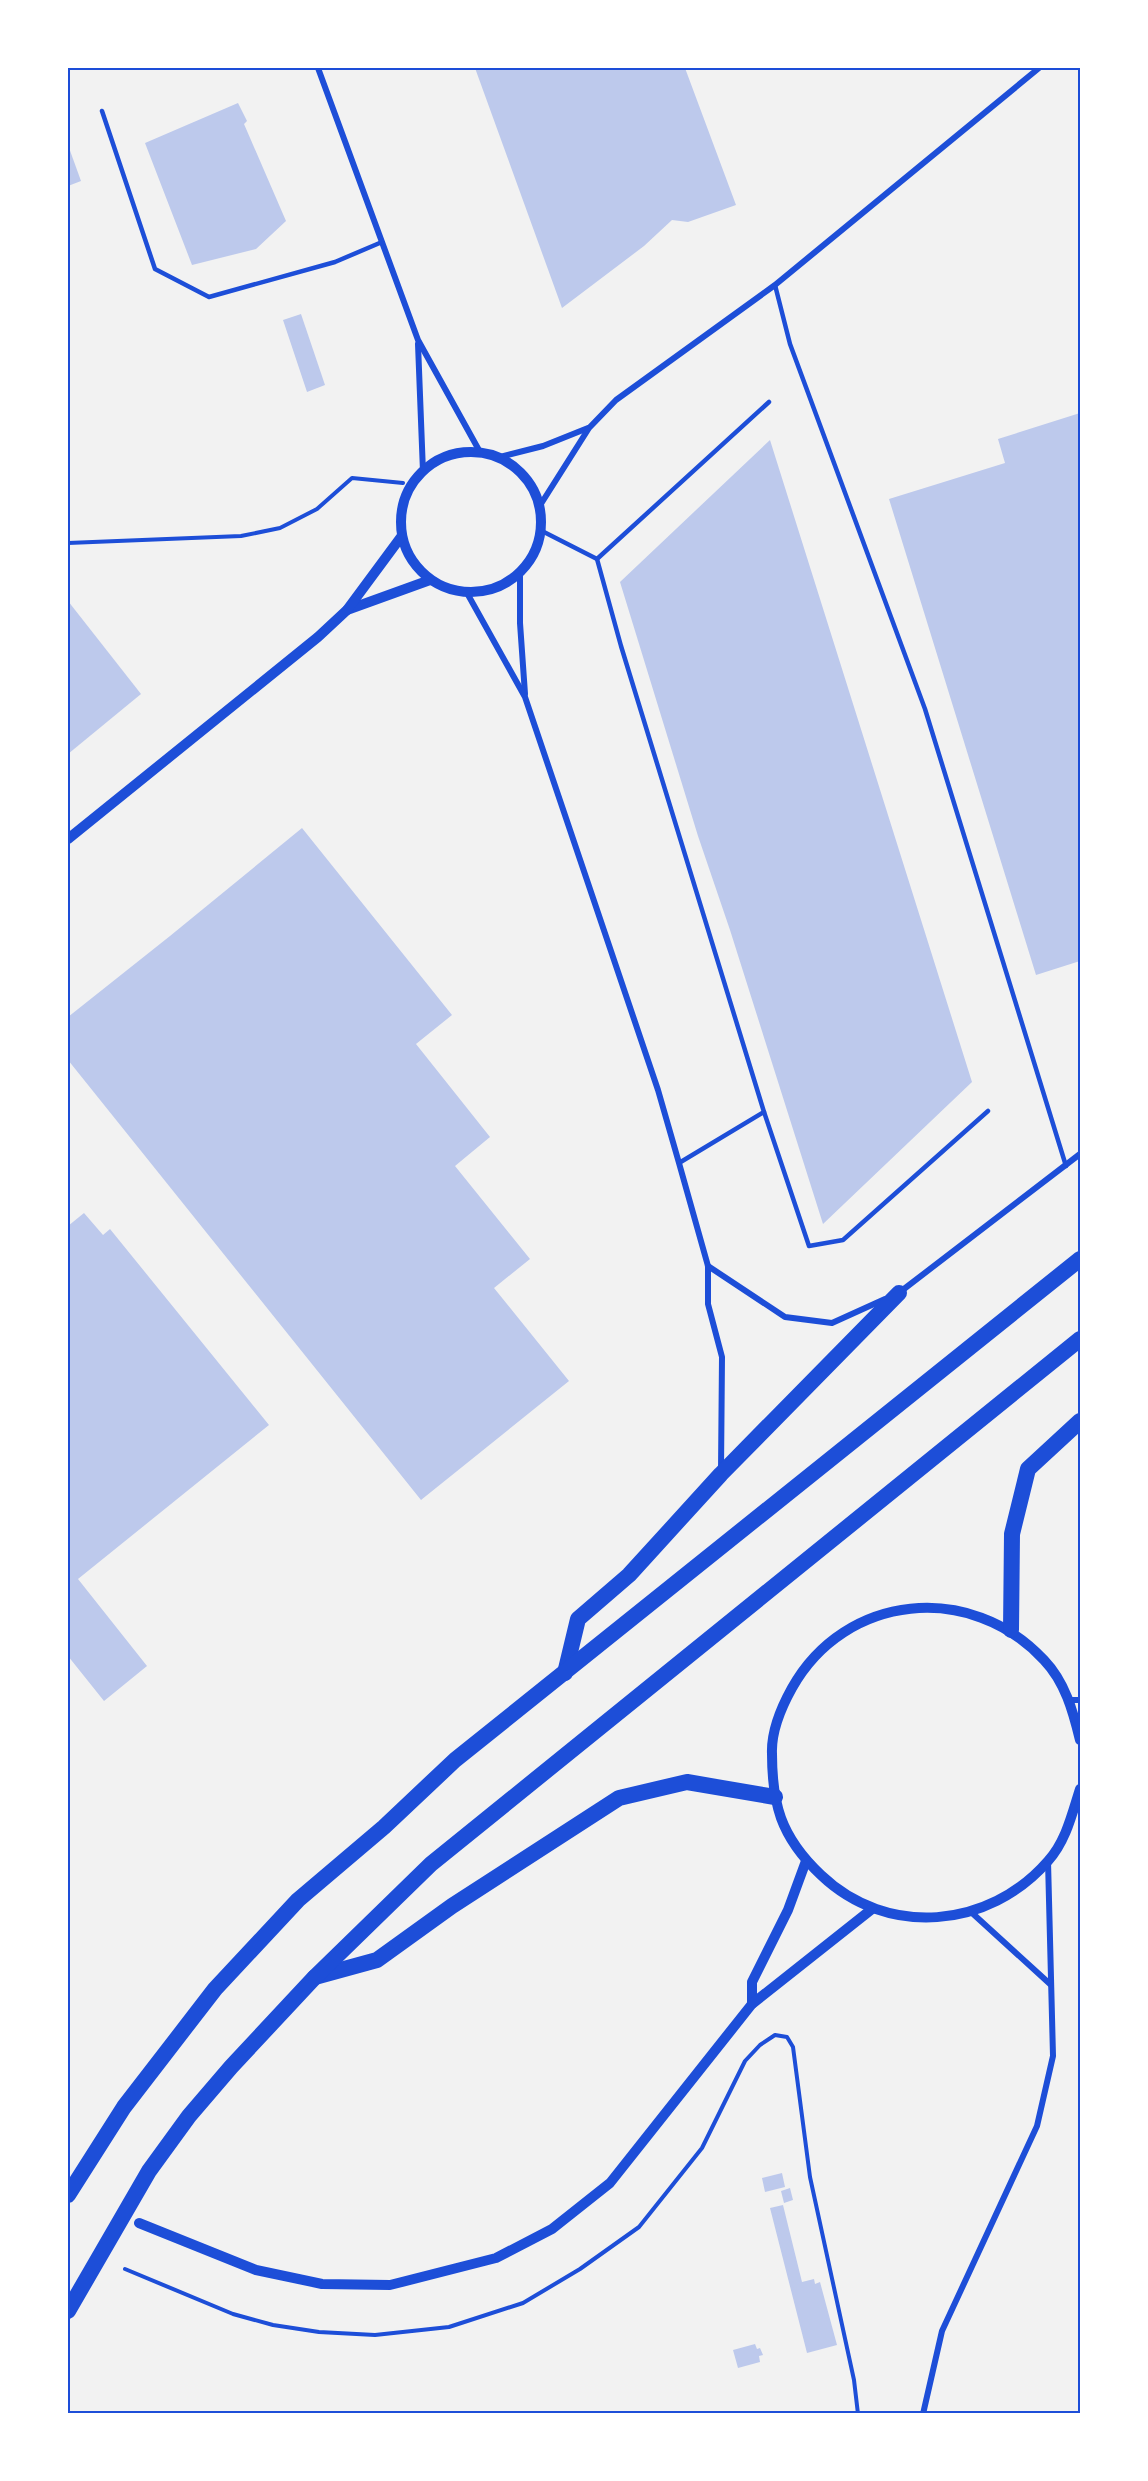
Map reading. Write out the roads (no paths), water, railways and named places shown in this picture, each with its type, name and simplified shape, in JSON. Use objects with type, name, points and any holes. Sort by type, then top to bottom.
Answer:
[{"type":"highway","points":[[68,2195],[124,2108],[215,1989],[298,1900],[384,1827],[455,1760],[1080,1259]]},
{"type":"highway","points":[[564,1673],[578,1619],[629,1575],[721,1474],[899,1293]]},
{"type":"highway","points":[[68,2311],[149,2171],[189,2116],[314,1978],[431,1864],[1080,1339]]},
{"type":"highway","points":[[1011,1630],[1012,1534],[1028,1469],[1080,1421]]},
{"type":"highway","points":[[314,1978],[377,1960],[452,1906],[619,1798],[687,1782],[775,1797]]},
{"type":"street","points":[[318,68],[418,340],[480,452]]},
{"type":"street","points":[[539,507],[589,428],[616,400],[776,285],[1039,68]]},
{"type":"street","points":[[418,340],[423,472]]},
{"type":"street","points":[[500,458],[543,446],[589,428]]},
{"type":"street","points":[[480,452],[500,458],[517,470],[530,485],[539,507],[540,530],[533,552],[520,572],[499,589],[467,593],[453,590],[430,580],[412,560],[401,537],[401,510],[411,484],[431,463],[455,453],[480,452]]},
{"type":"street","points":[[68,839],[303,651],[347,610],[401,537]]},
{"type":"street","points":[[520,572],[520,623],[525,697]]},
{"type":"street","points":[[347,610],[430,580]]},
{"type":"street","points":[[467,593],[525,697],[658,1090],[708,1266],[708,1304],[722,1357],[721,1474]]},
{"type":"street","points":[[708,1266],[785,1317],[832,1323],[899,1293],[1080,1154]]},
{"type":"street","points":[[1080,1740],[1075,1700],[1046,1661],[1011,1630],[969,1612],[924,1606],[879,1614],[837,1635],[804,1666],[782,1706],[771,1751],[775,1797],[782,1820],[806,1861],[836,1890],[872,1909],[897,1916],[922,1919],[946,1918],[971,1912],[1014,1892],[1048,1861],[1063,1839],[1080,1789]]},
{"type":"street","points":[[752,2004],[752,1982],[788,1910],[806,1861]]},
{"type":"street","points":[[923,2414],[942,2331],[1037,2126],[1053,2056],[1048,1861]]},
{"type":"street","points":[[139,2223],[256,2270],[322,2284],[390,2285],[496,2258],[552,2229],[610,2183],[752,2004],[872,1909]]},
{"type":"street","points":[[971,1912],[1050,1984]]},
{"type":"lane","points":[[102,111],[155,269],[209,297],[335,262],[382,242]]},
{"type":"lane","points":[[776,285],[790,344],[925,709],[1066,1166]]},
{"type":"lane","points":[[597,559],[769,402]]},
{"type":"lane","points":[[540,530],[597,559],[621,646],[764,1112],[809,1246],[843,1240],[988,1111]]},
{"type":"lane","points":[[679,1163],[764,1112]]}]
